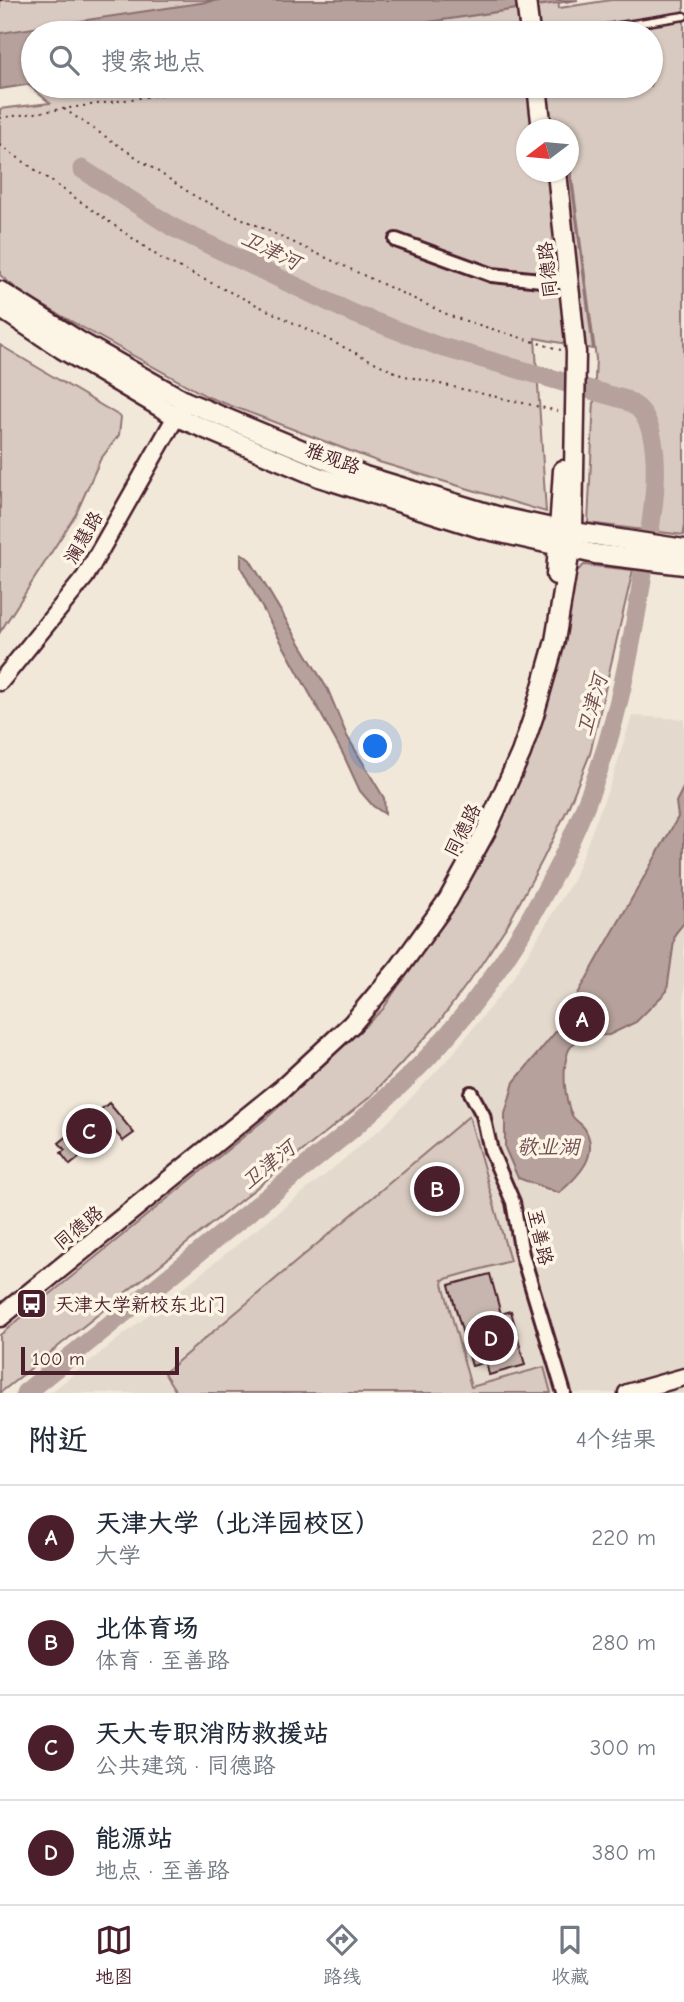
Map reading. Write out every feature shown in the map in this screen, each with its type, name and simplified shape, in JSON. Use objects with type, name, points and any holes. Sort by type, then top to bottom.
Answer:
[{"type":"main road","points":[[526,0],[534,20]]},
{"type":"main road","points":[[538,98],[541,119]]},
{"type":"main road","points":[[548,98],[551,119]]},
{"type":"main road","name":"同德路","points":[[549,182],[566,283]]},
{"type":"main road","name":"同德路","points":[[0,1317],[283,1088],[352,1024],[406,959],[448,901],[505,792],[521,753],[555,641],[566,539],[571,352],[558,182]]},
{"type":"main road","name":"雅观路","points":[[0,291],[181,409]]},
{"type":"main road","name":"雅观路","points":[[0,308],[62,349],[181,409],[365,476],[566,539],[673,554],[684,565]]},
{"type":"main road","name":"同德路","points":[[0,1302],[294,1064],[349,1011],[409,940],[478,829],[511,751],[540,658],[566,539]]},
{"type":"street","points":[[397,240],[492,275],[566,283]]},
{"type":"street","name":"澜慧路","points":[[0,682],[85,577],[181,409]]},
{"type":"street","name":"至善路","points":[[471,1093],[483,1115],[491,1151],[513,1202],[522,1254],[564,1393]]},
{"type":"street","points":[[626,1393],[684,1377]]},
{"type":"lane","points":[[652,21],[684,16]]},
{"type":"path","points":[[0,118],[140,98]]},
{"type":"path","points":[[64,109],[196,197],[453,317],[571,352]]},
{"type":"path","points":[[0,145],[162,259],[401,375],[571,413]]},
{"type":"shaded area","points":[[0,0],[558,0],[559,8],[611,0],[684,0],[684,535],[588,523],[596,359],[573,182],[579,182],[579,119],[516,119],[516,182],[571,182],[593,349],[535,338],[546,512],[379,462],[208,397],[24,295],[0,275],[0,109],[50,103],[44,98],[663,98],[663,21],[21,21],[21,79],[0,61]]},
{"type":"shaded area","points":[[0,345],[121,417],[119,435],[100,460],[76,514],[0,632]]},
{"type":"shaded area","points":[[584,565],[633,570],[590,754],[542,861],[508,924],[478,969],[436,1026],[370,1097],[0,1393],[0,1335],[270,1115],[383,1009],[452,904],[517,783],[553,679],[565,615],[577,571]]},
{"type":"shaded area","points":[[632,716],[684,719],[684,1393],[50,1393],[386,1124],[450,1057],[511,981],[573,880],[613,777]]},
{"type":"shaded area","points":[[469,1116],[510,1261],[442,1280],[471,1387],[544,1367],[551,1393],[177,1393],[164,1373]]},
{"type":"water","points":[[220,0],[578,0],[436,21],[80,21]]},
{"type":"water","points":[[21,30],[21,86],[0,89],[0,33]]},
{"type":"water","points":[[241,553],[250,560],[328,690],[347,736],[384,798],[385,814],[373,806],[360,791],[343,754],[241,567]]},
{"type":"water","name":"敬业湖","points":[[684,786],[684,923],[675,934],[667,991],[636,1022],[609,1035],[583,1036],[569,1049],[566,1059],[566,1094],[573,1117],[585,1129],[590,1148],[589,1156],[580,1172],[559,1193],[518,1178],[505,1148],[505,1114],[514,1082],[558,1029],[678,817],[676,802]]},
{"type":"building","points":[[109,1103],[134,1133],[123,1141],[114,1130],[70,1165],[61,1153],[65,1150],[59,1143]]},
{"type":"building","points":[[490,1274],[501,1314],[511,1311],[525,1365],[489,1375],[486,1362],[472,1366],[449,1285]]},
{"type":"waterway","name":"卫津河","points":[[25,1393],[352,1129],[429,1056],[489,982],[541,899],[564,855],[600,765],[614,720],[633,634],[652,516],[655,476],[655,456],[647,422],[639,409],[626,400],[438,346],[352,313],[174,228],[82,169]]},
{"type":"place","name":"天津大学（北洋园校区）","points":[[582,1019]]},
{"type":"place","name":"天大专职消防救援站","points":[[89,1131]]},
{"type":"place","name":"北体育场","points":[[437,1189]]},
{"type":"place","name":"天津大学新校东北门","points":[[32,1304]]},
{"type":"place","name":"能源站","points":[[491,1338]]}]
